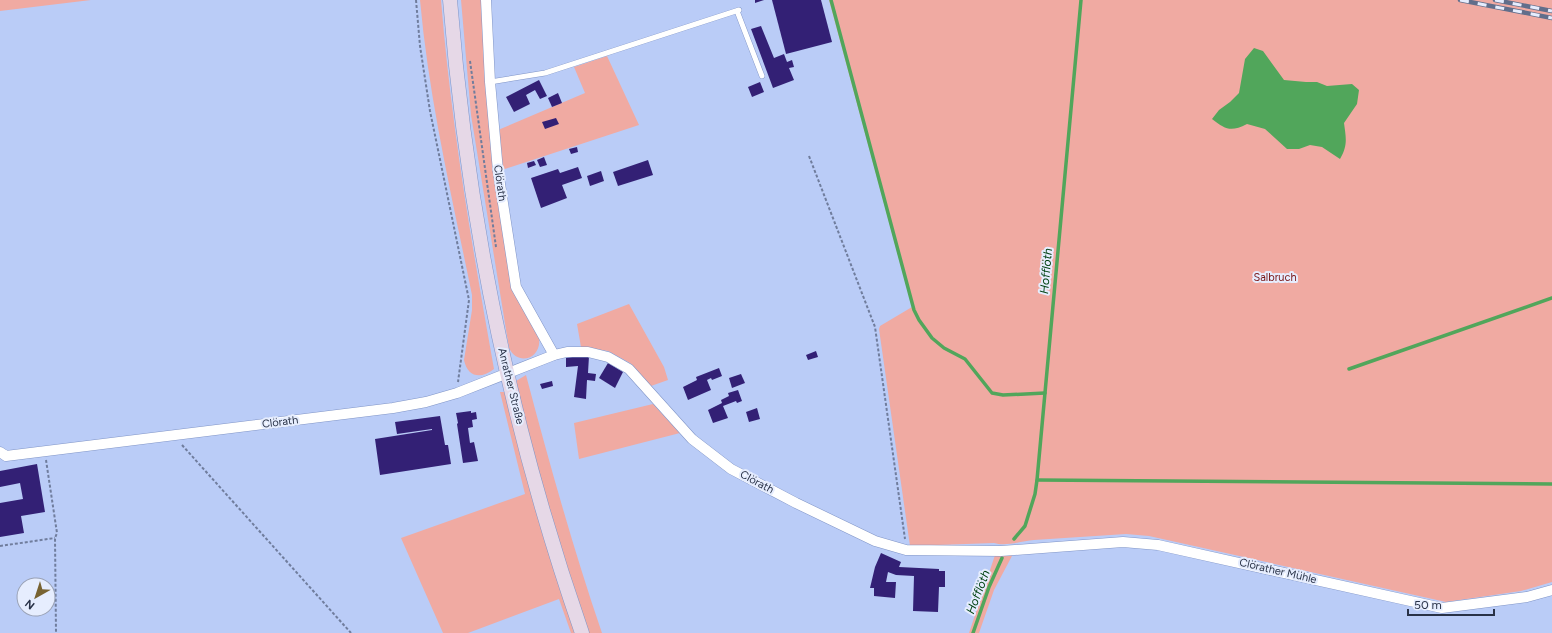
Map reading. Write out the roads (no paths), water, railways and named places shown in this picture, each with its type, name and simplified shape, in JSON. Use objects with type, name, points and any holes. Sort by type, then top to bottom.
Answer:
[{"type":"main road","name":"Anrather Straße","points":[[450,0],[463,134],[492,303],[506,373],[540,501],[582,633]]},
{"type":"street","name":"Clörath","points":[[486,0],[490,82],[498,171],[516,287],[554,355]]},
{"type":"street","name":"Clörath","points":[[0,452],[6,456],[393,408],[426,402],[457,393],[554,355],[567,352],[588,352],[608,357],[629,369],[692,439],[731,469],[796,503],[875,541],[906,550],[998,550]]},
{"type":"street","name":"Clörather Mühle","points":[[998,550],[1123,542],[1158,545],[1442,608],[1527,597],[1552,590]]},
{"type":"lane","points":[[490,82],[545,74],[738,11],[762,76]]},
{"type":"waterway","points":[[831,0],[914,310],[919,320],[932,338],[944,348],[965,359],[992,393],[1003,395],[1045,393]]},
{"type":"waterway","name":"Hofflöth","points":[[1014,539],[1025,526],[1035,494],[1037,480],[1081,0]]},
{"type":"waterway","points":[[1349,369],[1552,298]]},
{"type":"waterway","points":[[1037,480],[1552,484]]},
{"type":"waterway","name":"Hofflöth","points":[[973,633],[989,587],[1002,558]]},
{"type":"railway","points":[[1460,0],[1552,18]]},
{"type":"railway","points":[[1495,0],[1552,11]]},
{"type":"park label","name":"Salbruch","points":[[1275,277]]}]
